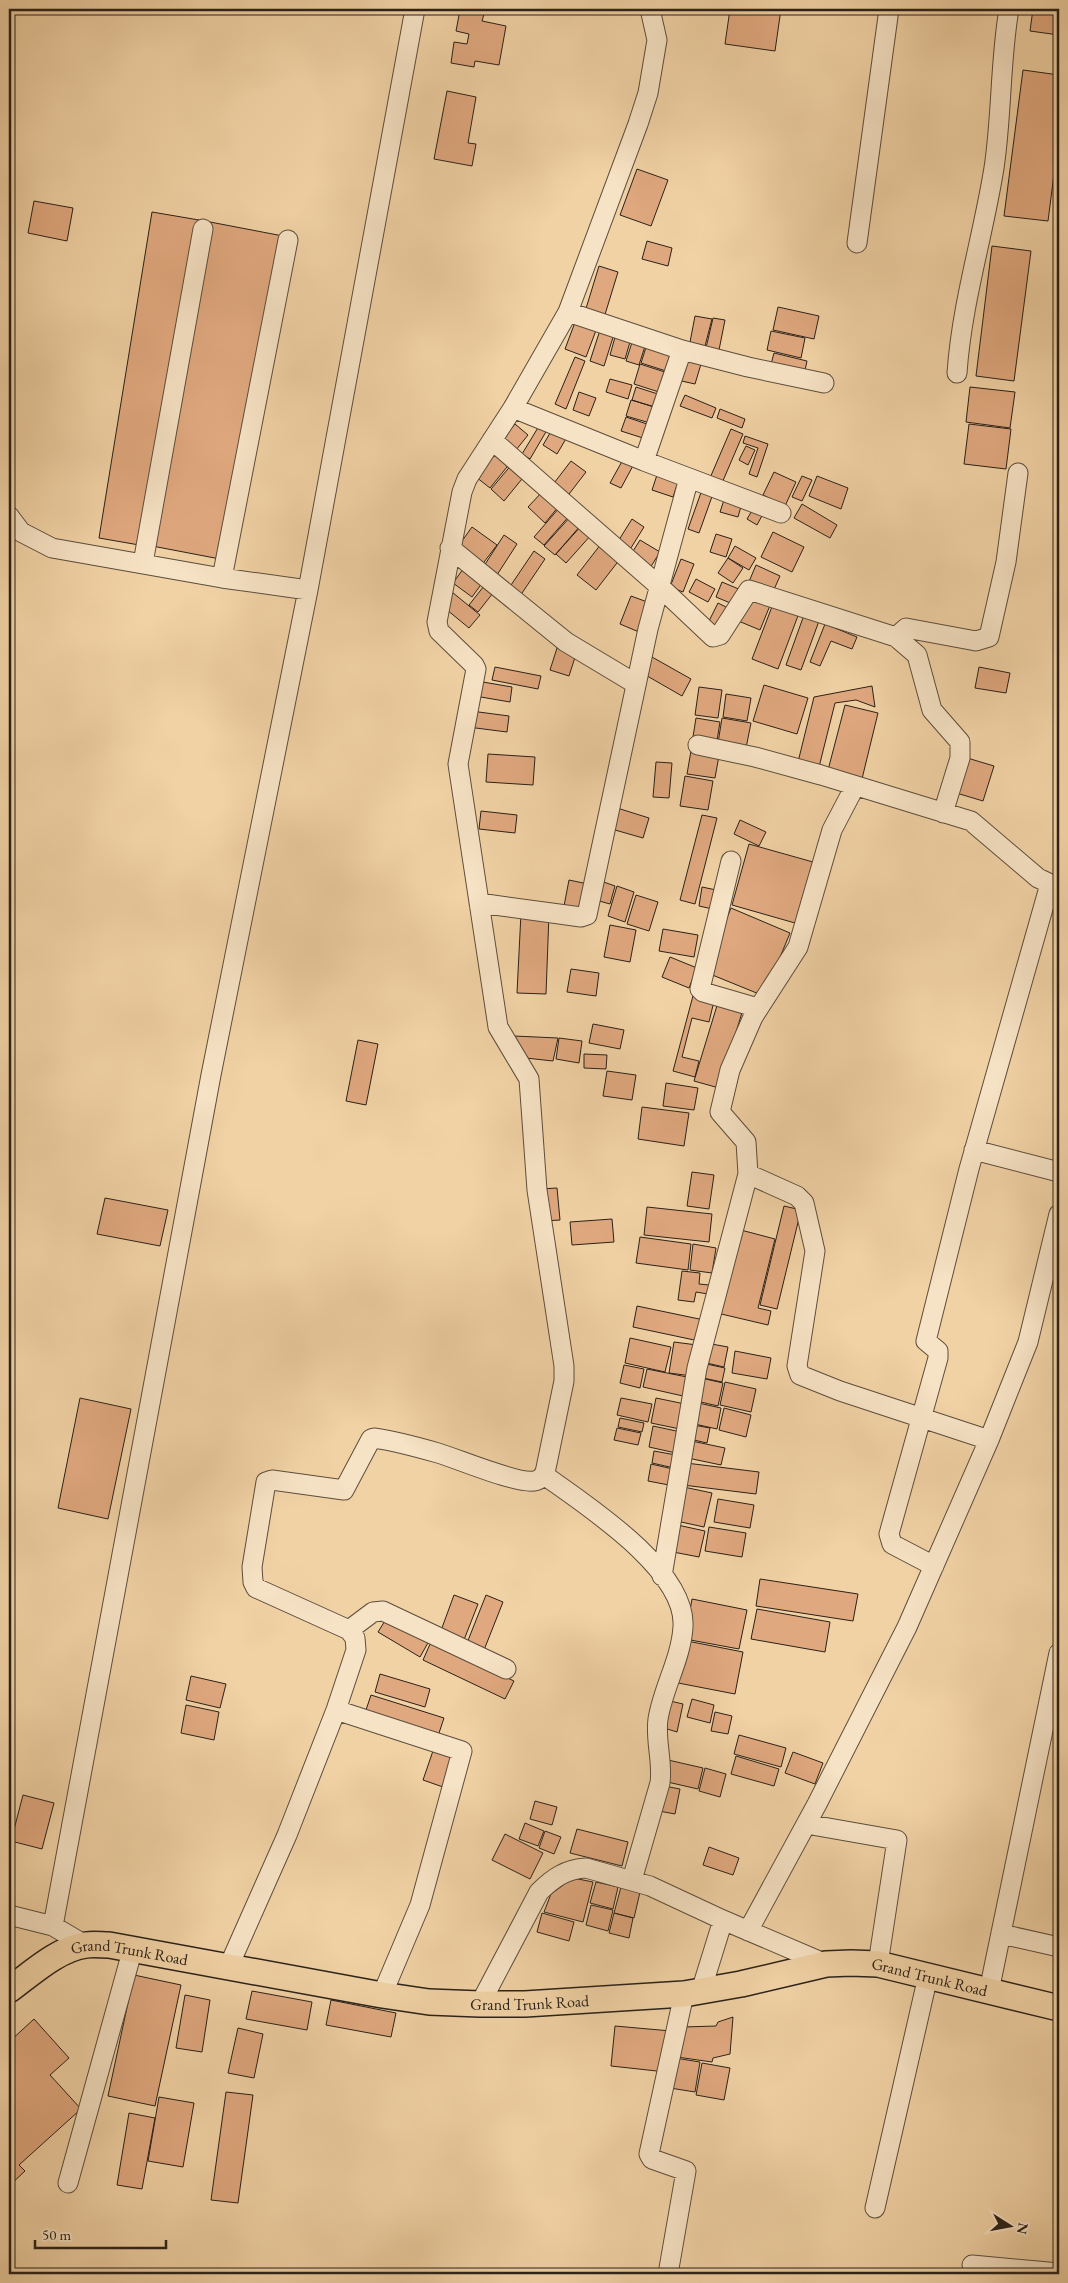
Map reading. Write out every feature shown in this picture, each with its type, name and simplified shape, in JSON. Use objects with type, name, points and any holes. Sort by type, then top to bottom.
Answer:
[{"type":"main road","name":"Grand Trunk Road","points":[[9,1990],[42,1966],[64,1953],[85,1945],[133,1948],[228,1968],[428,2002],[525,2004],[692,1992],[826,1964],[850,1962],[878,1964],[1059,2008]]},
{"type":"street","points":[[53,1926],[209,1085],[308,590],[415,9]]},
{"type":"street","points":[[228,1968],[287,1835],[336,1710],[356,1650],[356,1638],[349,1630],[256,1588],[253,1582],[252,1567],[268,1481],[344,1490],[371,1439],[374,1438],[438,1453],[499,1474],[532,1482],[544,1474],[564,1381],[564,1366],[537,1190],[529,1080],[498,1027],[458,764],[476,669],[439,631],[437,625],[450,548],[462,492],[467,479],[513,408],[568,312],[638,124],[648,93],[657,40],[650,9]]},
{"type":"street","points":[[857,243],[890,9]]},
{"type":"street","points":[[957,373],[963,309],[988,203],[997,147],[1009,9]]},
{"type":"street","points":[[143,563],[203,229]]},
{"type":"street","points":[[222,578],[288,240]]},
{"type":"street","points":[[568,312],[682,350],[748,367],[824,383]]},
{"type":"street","points":[[644,461],[679,354],[682,350]]},
{"type":"street","points":[[513,408],[644,461],[781,513]]},
{"type":"street","points":[[492,440],[660,586],[713,637],[720,635],[749,590],[896,637],[917,655],[932,710],[960,742],[960,758],[944,813]]},
{"type":"street","points":[[896,637],[906,628],[976,641],[989,636],[1006,562],[1018,473]]},
{"type":"street","points":[[479,902],[586,916],[636,684],[689,478]]},
{"type":"street","points":[[9,516],[21,532],[52,548],[222,578],[308,590]]},
{"type":"street","points":[[450,548],[566,642],[636,684]]},
{"type":"street","points":[[698,745],[755,757],[976,824],[1038,878],[1055,886],[974,1150],[926,1339],[926,1343],[938,1351],[939,1354],[889,1538],[892,1544],[934,1566]]},
{"type":"street","points":[[662,1576],[697,1368],[748,1174],[746,1143],[720,1111],[730,1070],[758,1008],[798,947],[832,830],[855,786]]},
{"type":"street","points":[[731,861],[700,989],[702,992],[758,1008]]},
{"type":"street","points":[[974,1150],[1059,1172]]},
{"type":"street","points":[[748,1174],[797,1196],[804,1203],[815,1251],[796,1366],[800,1375],[922,1419],[989,1440]]},
{"type":"street","points":[[748,1931],[806,1824],[907,1627],[989,1440],[1028,1342],[1059,1214]]},
{"type":"street","points":[[544,1474],[608,1521],[646,1555],[678,1598],[684,1617],[683,1629],[658,1716],[660,1783],[632,1880]]},
{"type":"street","points":[[349,1630],[373,1612],[383,1611],[506,1670]]},
{"type":"street","points":[[989,1991],[1059,1653]]},
{"type":"street","points":[[336,1710],[462,1751],[420,1905],[382,1995]]},
{"type":"street","points":[[806,1824],[897,1840],[878,1964]]},
{"type":"street","points":[[480,2004],[539,1892],[551,1880],[566,1872],[586,1868],[632,1880],[665,1892],[722,1920],[826,1964]]},
{"type":"street","points":[[9,1915],[53,1926],[85,1945]]},
{"type":"street","points":[[668,2274],[686,2171],[652,2159],[649,2154],[692,1992],[722,1920]]},
{"type":"street","points":[[1000,1934],[1059,1947]]},
{"type":"street","points":[[68,2183],[133,1948]]},
{"type":"street","points":[[874,2208],[928,1976]]},
{"type":"street","points":[[972,2265],[1059,2273]]},
{"type":"building","points":[[730,9],[781,9],[775,51],[725,44]]},
{"type":"building","points":[[1033,9],[1059,9],[1059,35],[1030,31]]},
{"type":"building","points":[[460,10],[484,14],[482,21],[506,26],[499,65],[475,61],[474,67],[451,63],[454,42],[467,44],[469,34],[456,31]]},
{"type":"building","points":[[1023,70],[1059,75],[1059,135],[1048,221],[1004,216]]},
{"type":"building","points":[[447,91],[476,97],[468,143],[476,144],[472,166],[434,159]]},
{"type":"building","points":[[637,169],[668,180],[651,226],[620,215]]},
{"type":"building","points":[[34,201],[73,208],[67,241],[28,233]]},
{"type":"building","points":[[152,212],[199,220],[145,546],[99,538]]},
{"type":"building","points":[[210,222],[283,236],[220,559],[147,545]]},
{"type":"building","points":[[647,241],[672,248],[668,266],[642,259]]},
{"type":"building","points":[[992,246],[1031,251],[1014,381],[976,376]]},
{"type":"building","points":[[599,266],[618,272],[603,321],[584,315]]},
{"type":"building","points":[[778,307],[819,316],[814,339],[773,330]]},
{"type":"building","points":[[695,316],[712,319],[705,346],[690,342]]},
{"type":"building","points":[[577,317],[598,325],[586,357],[565,349]]},
{"type":"building","points":[[713,318],[725,320],[719,350],[706,348]]},
{"type":"building","points":[[601,327],[615,331],[604,366],[590,361]]},
{"type":"building","points":[[617,330],[632,335],[625,359],[610,355]]},
{"type":"building","points":[[771,331],[805,338],[801,358],[767,350]]},
{"type":"building","points":[[634,336],[647,340],[639,365],[626,361]]},
{"type":"building","points":[[648,341],[676,350],[669,372],[641,363]]},
{"type":"building","points":[[774,353],[807,361],[804,375],[770,368]]},
{"type":"building","points":[[575,357],[585,361],[566,409],[555,404]]},
{"type":"building","points":[[682,359],[701,364],[695,384],[677,380]]},
{"type":"building","points":[[640,364],[668,373],[662,393],[634,384]]},
{"type":"building","points":[[610,379],[632,385],[628,399],[606,392]]},
{"type":"building","points":[[636,387],[661,395],[657,408],[632,400]]},
{"type":"building","points":[[970,387],[1015,392],[1010,428],[966,422]]},
{"type":"building","points":[[579,392],[596,398],[589,416],[573,410]]},
{"type":"building","points":[[685,395],[716,408],[712,418],[680,406]]},
{"type":"building","points":[[631,400],[655,407],[650,423],[626,416]]},
{"type":"building","points":[[720,409],[745,419],[742,428],[717,418]]},
{"type":"building","points":[[626,417],[650,425],[646,439],[621,431]]},
{"type":"building","points":[[515,424],[528,435],[512,455],[499,444]]},
{"type":"building","points":[[969,424],[1011,429],[1006,469],[964,464]]},
{"type":"building","points":[[539,426],[547,430],[530,459],[522,454]]},
{"type":"building","points":[[553,428],[567,437],[557,454],[543,445]]},
{"type":"building","points":[[731,429],[743,434],[722,483],[710,478]]},
{"type":"building","points":[[745,436],[768,444],[757,477],[749,474],[758,448],[743,443]]},
{"type":"building","points":[[746,446],[755,450],[748,465],[739,460]]},
{"type":"building","points":[[498,451],[511,462],[490,488],[476,477]]},
{"type":"building","points":[[625,456],[635,462],[621,488],[610,483]]},
{"type":"building","points":[[571,461],[586,472],[566,498],[551,487]]},
{"type":"building","points":[[513,463],[526,474],[504,501],[491,489]]},
{"type":"building","points":[[659,469],[680,476],[673,497],[652,490]]},
{"type":"building","points":[[774,472],[796,482],[785,506],[763,495]]},
{"type":"building","points":[[802,476],[812,480],[802,501],[792,497]]},
{"type":"building","points":[[817,476],[848,488],[841,509],[809,496]]},
{"type":"building","points":[[703,487],[714,491],[699,533],[688,529]]},
{"type":"building","points":[[543,491],[559,506],[545,523],[528,507]]},
{"type":"building","points":[[725,497],[742,503],[738,517],[720,512]]},
{"type":"building","points":[[756,504],[765,510],[757,525],[747,519]]},
{"type":"building","points":[[802,504],[837,525],[830,538],[794,518]]},
{"type":"building","points":[[560,507],[570,515],[544,545],[534,537]]},
{"type":"building","points":[[571,516],[581,525],[555,555],[544,546]]},
{"type":"building","points":[[632,519],[644,527],[629,551],[617,543]]},
{"type":"building","points":[[582,525],[592,534],[566,563],[556,554]]},
{"type":"building","points":[[472,527],[497,545],[481,566],[457,548]]},
{"type":"building","points":[[773,532],[804,547],[792,572],[761,557]]},
{"type":"building","points":[[716,534],[732,539],[726,557],[710,552]]},
{"type":"building","points":[[504,535],[517,544],[495,578],[482,569]]},
{"type":"building","points":[[640,540],[660,552],[650,568],[630,556]]},
{"type":"building","points":[[601,544],[620,559],[596,590],[577,575]]},
{"type":"building","points":[[735,546],[756,558],[749,570],[728,558]]},
{"type":"building","points":[[534,551],[545,559],[520,596],[509,588]]},
{"type":"building","points":[[728,558],[743,568],[733,583],[718,573]]},
{"type":"building","points":[[681,559],[694,564],[683,592],[670,587]]},
{"type":"building","points":[[466,565],[485,579],[472,597],[453,583]]},
{"type":"building","points":[[756,565],[780,576],[772,594],[748,584]]},
{"type":"building","points":[[696,579],[715,589],[708,602],[689,592]]},
{"type":"building","points":[[722,582],[741,590],[735,605],[716,597]]},
{"type":"building","points":[[484,586],[493,593],[478,612],[469,605]]},
{"type":"building","points":[[452,592],[480,615],[469,628],[441,605]]},
{"type":"building","points":[[749,595],[771,603],[760,630],[736,620]]},
{"type":"building","points":[[631,596],[650,603],[639,632],[620,624]]},
{"type":"building","points":[[718,603],[732,610],[721,630],[708,623]]},
{"type":"building","points":[[773,604],[799,613],[778,669],[752,659]]},
{"type":"building","points":[[804,615],[819,621],[801,670],[786,665]]},
{"type":"building","points":[[825,624],[857,637],[852,649],[831,641],[820,666],[810,662]]},
{"type":"building","points":[[558,645],[577,651],[569,676],[550,670]]},
{"type":"building","points":[[652,657],[691,679],[682,696],[642,673]]},
{"type":"building","points":[[495,667],[541,676],[538,689],[492,680]]},
{"type":"building","points":[[979,667],[1010,673],[1006,693],[975,688]]},
{"type":"building","points":[[477,681],[512,687],[510,702],[475,696]]},
{"type":"building","points":[[764,685],[808,698],[797,734],[753,721]]},
{"type":"building","points":[[872,686],[875,707],[856,700],[835,703],[819,767],[798,762],[814,697]]},
{"type":"building","points":[[699,687],[722,690],[718,718],[695,715]]},
{"type":"building","points":[[726,694],[751,698],[747,721],[723,717]]},
{"type":"building","points":[[845,705],[878,713],[861,783],[827,774]]},
{"type":"building","points":[[471,711],[509,716],[507,732],[468,727]]},
{"type":"building","points":[[696,718],[720,722],[716,747],[692,743]]},
{"type":"building","points":[[722,718],[751,723],[746,748],[718,743]]},
{"type":"building","points":[[692,745],[720,750],[715,778],[687,774]]},
{"type":"building","points":[[488,754],[535,757],[533,785],[486,782]]},
{"type":"building","points":[[964,757],[994,766],[983,801],[953,792]]},
{"type":"building","points":[[656,762],[672,763],[669,798],[653,797]]},
{"type":"building","points":[[685,776],[713,781],[708,810],[680,806]]},
{"type":"building","points":[[614,807],[649,818],[643,838],[608,828]]},
{"type":"building","points":[[481,811],[517,815],[515,833],[479,829]]},
{"type":"building","points":[[702,815],[717,818],[695,904],[680,900]]},
{"type":"building","points":[[740,820],[766,832],[759,846],[734,834]]},
{"type":"building","points":[[749,844],[813,862],[795,923],[732,905]]},
{"type":"building","points":[[569,880],[588,884],[583,910],[564,906]]},
{"type":"building","points":[[598,880],[615,886],[610,904],[592,899]]},
{"type":"building","points":[[617,886],[634,892],[625,922],[608,916]]},
{"type":"building","points":[[702,887],[721,891],[717,910],[699,906]]},
{"type":"building","points":[[636,895],[658,902],[649,931],[627,924]]},
{"type":"building","points":[[731,908],[790,933],[764,996],[705,972]]},
{"type":"building","points":[[521,913],[549,914],[546,994],[517,993]]},
{"type":"building","points":[[610,925],[636,930],[630,962],[604,957]]},
{"type":"building","points":[[663,929],[698,935],[694,957],[659,951]]},
{"type":"building","points":[[670,957],[697,968],[689,988],[662,977]]},
{"type":"building","points":[[571,969],[599,973],[596,996],[567,992]]},
{"type":"building","points":[[694,992],[715,997],[709,1022],[692,1018],[682,1057],[699,1061],[695,1077],[673,1071]]},
{"type":"building","points":[[719,999],[744,1006],[719,1088],[694,1081]]},
{"type":"building","points":[[593,1024],[624,1030],[620,1049],[589,1043]]},
{"type":"building","points":[[514,1036],[558,1038],[553,1061],[526,1058]]},
{"type":"building","points":[[559,1038],[582,1041],[579,1063],[556,1059]]},
{"type":"building","points":[[358,1040],[378,1044],[366,1105],[346,1101]]},
{"type":"building","points":[[584,1054],[607,1055],[606,1069],[584,1068]]},
{"type":"building","points":[[607,1071],[636,1075],[632,1100],[603,1096]]},
{"type":"building","points":[[666,1083],[698,1088],[694,1110],[663,1106]]},
{"type":"building","points":[[642,1107],[689,1113],[684,1146],[638,1139]]},
{"type":"building","points":[[692,1172],[714,1175],[709,1209],[687,1206]]},
{"type":"building","points":[[557,1188],[560,1220],[543,1221],[540,1189]]},
{"type":"building","points":[[105,1198],[168,1210],[160,1246],[97,1234]]},
{"type":"building","points":[[784,1206],[801,1210],[777,1309],[760,1305]]},
{"type":"building","points":[[647,1207],[712,1214],[709,1242],[644,1235]]},
{"type":"building","points":[[612,1219],[614,1242],[572,1245],[570,1222]]},
{"type":"building","points":[[737,1229],[775,1239],[758,1308],[771,1311],[768,1325],[717,1313]]},
{"type":"building","points":[[640,1237],[691,1244],[688,1270],[636,1263]]},
{"type":"building","points":[[693,1244],[716,1248],[712,1273],[690,1270]]},
{"type":"building","points":[[682,1271],[700,1273],[699,1284],[709,1285],[708,1294],[696,1292],[694,1302],[678,1300]]},
{"type":"building","points":[[637,1306],[704,1320],[699,1341],[633,1327]]},
{"type":"building","points":[[630,1338],[671,1347],[665,1372],[625,1363]]},
{"type":"building","points":[[674,1342],[697,1345],[692,1376],[669,1373]]},
{"type":"building","points":[[706,1343],[728,1347],[724,1367],[702,1362]]},
{"type":"building","points":[[735,1351],[771,1358],[767,1379],[732,1373]]},
{"type":"building","points":[[702,1363],[725,1368],[722,1382],[698,1377]]},
{"type":"building","points":[[624,1365],[644,1369],[640,1388],[620,1383]]},
{"type":"building","points":[[647,1369],[687,1377],[683,1396],[643,1387]]},
{"type":"building","points":[[697,1377],[723,1383],[718,1406],[692,1400]]},
{"type":"building","points":[[725,1382],[756,1389],[751,1412],[720,1405]]},
{"type":"building","points":[[80,1398],[131,1409],[108,1519],[58,1508]]},
{"type":"building","points":[[621,1398],[652,1404],[648,1422],[617,1415]]},
{"type":"building","points":[[656,1398],[685,1404],[680,1429],[651,1423]]},
{"type":"building","points":[[694,1402],[721,1408],[717,1429],[690,1423]]},
{"type":"building","points":[[724,1408],[751,1415],[746,1437],[719,1430]]},
{"type":"building","points":[[620,1418],[644,1423],[642,1432],[618,1427]]},
{"type":"building","points":[[688,1424],[710,1428],[707,1443],[685,1438]]},
{"type":"building","points":[[653,1426],[681,1432],[676,1453],[649,1447]]},
{"type":"building","points":[[617,1428],[641,1433],[638,1445],[614,1440]]},
{"type":"building","points":[[687,1440],[725,1448],[721,1465],[683,1457]]},
{"type":"building","points":[[654,1451],[676,1455],[674,1468],[652,1463]]},
{"type":"building","points":[[686,1463],[759,1472],[756,1494],[683,1485]]},
{"type":"building","points":[[651,1464],[673,1469],[669,1485],[648,1481]]},
{"type":"building","points":[[679,1486],[712,1493],[704,1527],[672,1520]]},
{"type":"building","points":[[718,1499],[754,1505],[750,1528],[714,1522]]},
{"type":"building","points":[[673,1524],[705,1531],[699,1557],[668,1551]]},
{"type":"building","points":[[709,1527],[746,1533],[742,1557],[705,1551]]},
{"type":"building","points":[[760,1579],[858,1594],[853,1621],[756,1606]]},
{"type":"building","points":[[454,1595],[478,1604],[462,1645],[439,1636]]},
{"type":"building","points":[[486,1595],[503,1602],[484,1650],[467,1643]]},
{"type":"building","points":[[692,1599],[747,1610],[739,1649],[685,1639]]},
{"type":"building","points":[[757,1609],[830,1622],[825,1652],[751,1639]]},
{"type":"building","points":[[388,1616],[429,1641],[420,1657],[378,1632]]},
{"type":"building","points":[[682,1640],[743,1652],[735,1694],[673,1682]]},
{"type":"building","points":[[431,1642],[514,1681],[505,1699],[423,1660]]},
{"type":"building","points":[[380,1674],[430,1689],[425,1707],[375,1692]]},
{"type":"building","points":[[191,1676],[226,1684],[220,1708],[186,1700]]},
{"type":"building","points":[[371,1695],[444,1718],[438,1736],[365,1713]]},
{"type":"building","points":[[692,1699],[714,1705],[710,1723],[687,1717]]},
{"type":"building","points":[[670,1701],[683,1704],[677,1732],[664,1728]]},
{"type":"building","points":[[186,1705],[219,1712],[214,1740],[181,1733]]},
{"type":"building","points":[[715,1712],[732,1716],[728,1734],[711,1731]]},
{"type":"building","points":[[739,1735],[786,1748],[781,1767],[734,1754]]},
{"type":"building","points":[[435,1745],[456,1753],[443,1787],[423,1780]]},
{"type":"building","points":[[793,1752],[823,1763],[815,1784],[785,1773]]},
{"type":"building","points":[[736,1756],[779,1769],[774,1786],[731,1774]]},
{"type":"building","points":[[668,1760],[703,1768],[698,1789],[663,1781]]},
{"type":"building","points":[[705,1768],[726,1774],[720,1797],[699,1791]]},
{"type":"building","points":[[664,1786],[680,1789],[675,1814],[659,1811]]},
{"type":"building","points":[[23,1795],[54,1803],[42,1849],[11,1841]]},
{"type":"building","points":[[535,1801],[557,1807],[552,1825],[530,1819]]},
{"type":"building","points":[[525,1823],[544,1831],[538,1846],[519,1839]]},
{"type":"building","points":[[577,1829],[628,1842],[622,1866],[570,1853]]},
{"type":"building","points":[[545,1831],[561,1837],[554,1854],[539,1848]]},
{"type":"building","points":[[505,1834],[543,1853],[530,1879],[492,1860]]},
{"type":"building","points":[[709,1847],[739,1858],[733,1875],[703,1865]]},
{"type":"building","points":[[573,1878],[593,1882],[583,1922],[544,1912],[551,1894]]},
{"type":"building","points":[[596,1882],[618,1887],[613,1909],[590,1903]]},
{"type":"building","points":[[621,1887],[640,1892],[634,1918],[614,1913]]},
{"type":"building","points":[[591,1905],[613,1910],[608,1931],[586,1925]]},
{"type":"building","points":[[542,1913],[574,1922],[569,1941],[537,1932]]},
{"type":"building","points":[[614,1913],[633,1918],[629,1938],[609,1933]]},
{"type":"building","points":[[134,1975],[181,1985],[155,2106],[108,2096]]},
{"type":"building","points":[[252,1991],[312,2002],[307,2030],[246,2019]]},
{"type":"building","points":[[185,1995],[210,2000],[202,2052],[176,2048]]},
{"type":"building","points":[[331,2000],[396,2013],[391,2037],[326,2025]]},
{"type":"building","points":[[733,2017],[730,2054],[713,2058],[712,2062],[677,2057],[683,2027],[716,2026],[718,2022]]},
{"type":"building","points":[[34,2019],[69,2058],[50,2075],[81,2109],[19,2165],[25,2171],[9,2186],[9,2042]]},
{"type":"building","points":[[615,2026],[671,2031],[666,2072],[611,2066]]},
{"type":"building","points":[[238,2028],[263,2034],[254,2078],[228,2073]]},
{"type":"building","points":[[675,2058],[700,2062],[695,2092],[670,2088]]},
{"type":"building","points":[[702,2063],[730,2068],[724,2100],[696,2095]]},
{"type":"building","points":[[226,2092],[253,2095],[238,2203],[211,2200]]},
{"type":"building","points":[[159,2097],[194,2103],[183,2167],[148,2161]]},
{"type":"building","points":[[129,2113],[155,2118],[142,2189],[117,2185]]}]
